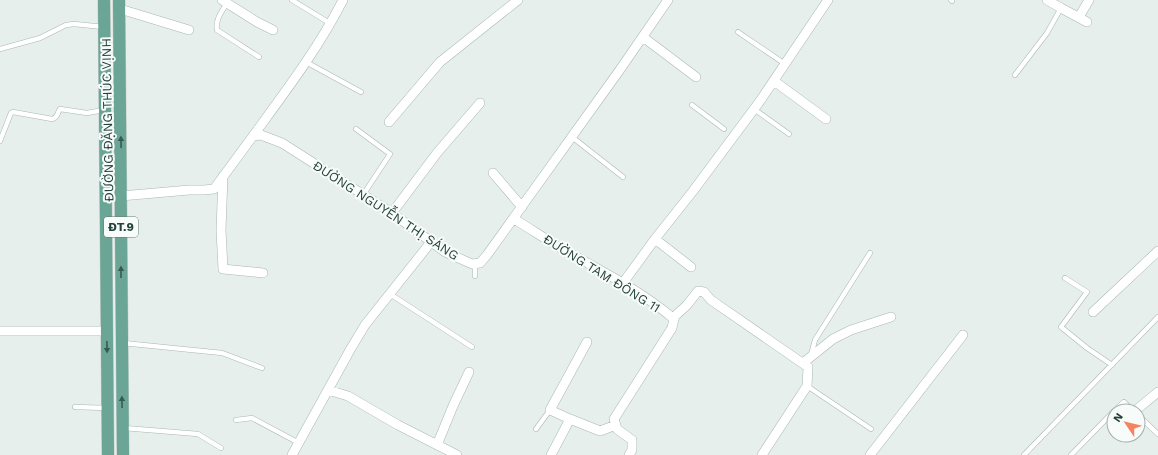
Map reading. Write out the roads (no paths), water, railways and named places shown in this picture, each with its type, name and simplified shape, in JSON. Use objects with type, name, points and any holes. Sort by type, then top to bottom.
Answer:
[{"type":"main road","name":"ĐƯỜNG ĐẶNG THÚC VỊNH","points":[[104,0],[108,455]]},
{"type":"main road","name":"ĐƯỜNG ĐẶNG THÚC VỊNH","points":[[120,4],[123,455]]},
{"type":"street","points":[[121,196],[214,189],[306,62],[343,0]]},
{"type":"street","points":[[389,122],[440,62],[518,0]]},
{"type":"street","name":"ĐƯỜNG NGUYỄN THỊ SÁNG","points":[[253,136],[261,134],[282,143],[392,213],[445,252],[472,264],[480,263],[488,255],[514,219],[668,0]]},
{"type":"street","points":[[624,283],[655,239],[754,109],[828,0]]},
{"type":"street","points":[[1047,0],[1083,20],[1089,0]]},
{"type":"street","points":[[224,1],[273,30]]},
{"type":"street","points":[[120,4],[189,30]]},
{"type":"street","points":[[643,37],[696,77]]},
{"type":"street","points":[[774,81],[826,118]]},
{"type":"street","points":[[392,213],[437,153],[480,103]]},
{"type":"street","points":[[493,173],[522,207]]},
{"type":"street","points":[[223,176],[221,230],[223,269],[263,273]]},
{"type":"street","name":"ĐƯỜNG TAM ĐÔNG 11","points":[[514,219],[565,251],[624,283],[674,319],[672,328],[614,419],[616,425]]},
{"type":"street","points":[[655,239],[691,267]]},
{"type":"street","points":[[292,455],[350,350],[366,325],[431,242]]},
{"type":"street","points":[[1093,312],[1158,251]]},
{"type":"street","points":[[674,319],[675,316],[698,292],[704,292],[711,300],[806,361],[808,367],[807,386],[762,455]]},
{"type":"street","points":[[806,361],[833,339],[851,330],[891,317]]},
{"type":"street","points":[[0,331],[107,330]]},
{"type":"street","points":[[870,455],[963,335]]},
{"type":"street","points":[[588,342],[550,410],[600,431],[616,425],[617,429],[632,440],[632,450],[629,455]]},
{"type":"street","points":[[437,445],[469,372]]},
{"type":"street","points":[[328,390],[348,396],[398,425],[457,455]]},
{"type":"street","points":[[1144,403],[1158,392]]},
{"type":"street","points":[[552,455],[570,419]]},
{"type":"lane","points":[[292,0],[330,24]]},
{"type":"lane","points":[[224,1],[216,26],[217,30],[259,57]]},
{"type":"lane","points":[[1014,75],[1047,33],[1061,8]]},
{"type":"lane","points":[[0,49],[40,38],[66,25],[74,24],[105,28]]},
{"type":"lane","points":[[738,32],[785,64]]},
{"type":"lane","points":[[306,62],[361,92]]},
{"type":"lane","points":[[692,105],[724,129]]},
{"type":"lane","points":[[0,141],[11,113],[13,112],[54,119],[60,109],[87,113],[106,110]]},
{"type":"lane","points":[[754,109],[790,134]]},
{"type":"lane","points":[[356,130],[390,154],[363,195]]},
{"type":"lane","points":[[572,137],[623,177]]},
{"type":"lane","points":[[806,361],[815,340],[870,253]]},
{"type":"lane","points":[[475,264],[475,276]]},
{"type":"lane","points":[[1065,278],[1087,292],[1060,327],[1112,365]]},
{"type":"lane","points":[[390,294],[472,347]]},
{"type":"lane","points":[[1024,455],[1158,318]]},
{"type":"lane","points":[[122,343],[222,353],[262,368]]},
{"type":"lane","points":[[807,386],[871,429]]},
{"type":"lane","points":[[75,407],[107,408]]},
{"type":"lane","points":[[536,429],[550,410]]},
{"type":"lane","points":[[236,420],[252,418],[299,443]]},
{"type":"lane","points":[[1071,455],[1106,419]]},
{"type":"lane","points":[[1146,423],[1158,434]]},
{"type":"lane","points":[[122,428],[198,434],[221,448]]}]
